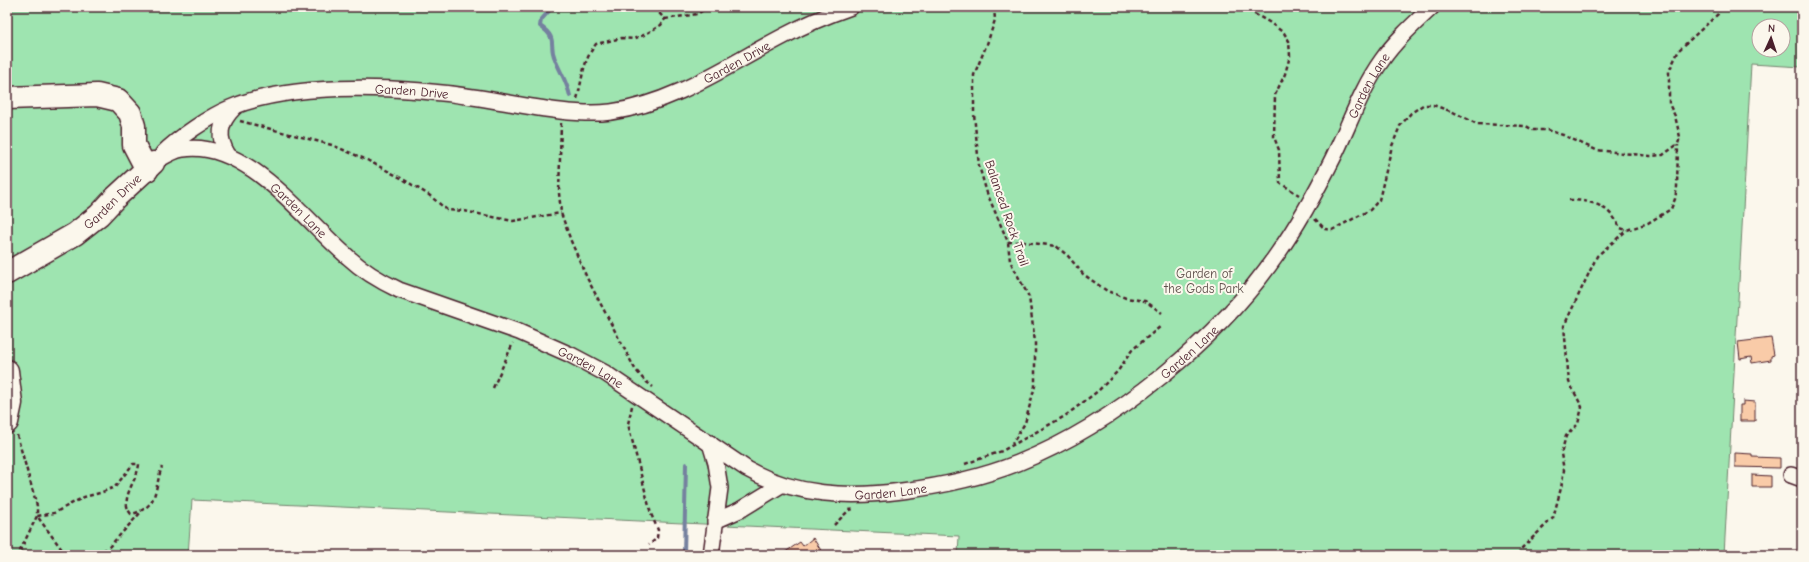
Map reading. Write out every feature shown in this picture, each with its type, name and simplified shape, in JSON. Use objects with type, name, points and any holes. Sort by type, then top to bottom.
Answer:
[{"type":"street","name":"Garden Drive","points":[[7,273],[75,234],[99,215],[175,141],[228,108],[231,111],[252,100],[295,93],[381,89],[440,93],[573,111],[609,112],[659,100],[681,91],[803,26],[851,7]]},
{"type":"street","name":"Garden Lane","points":[[150,166],[182,149],[202,148],[228,155],[256,172],[273,186],[347,257],[366,272],[399,290],[519,332],[605,372],[762,478],[781,485],[838,495],[884,494],[955,483],[1018,463],[1053,447],[1102,419],[1187,356],[1229,315],[1254,286],[1279,253],[1306,208],[1333,158],[1357,105],[1381,61],[1403,34],[1432,7]]},
{"type":"street","points":[[7,98],[97,95],[118,100],[130,113],[134,126],[134,145],[150,166]]},
{"type":"street","points":[[228,155],[222,144],[221,136],[231,111]]},
{"type":"street","points":[[7,371],[11,403],[7,421]]},
{"type":"street","points":[[710,443],[718,469],[720,488],[711,555]]},
{"type":"street","points":[[715,521],[740,510],[781,485]]},
{"type":"path","points":[[656,7],[665,19]]},
{"type":"path","points":[[654,388],[644,380],[635,369],[587,278],[561,213],[559,193],[561,120],[573,111],[588,55],[596,44],[622,38],[633,39],[644,36],[661,25],[665,19],[697,14],[708,7]]},
{"type":"path","name":"Balanced Rock Trail","points":[[994,7],[995,20],[974,75],[974,114],[979,166],[987,193],[1008,242],[1010,261],[1029,297],[1035,342],[1036,386],[1025,423],[1011,445]]},
{"type":"path","points":[[1242,7],[1284,32],[1289,41],[1290,56],[1285,74],[1275,95],[1274,137],[1279,150],[1280,183],[1301,197],[1306,208],[1325,229],[1332,230],[1370,210],[1379,200],[1392,146],[1400,126],[1411,113],[1423,105],[1433,105],[1453,112],[1477,124],[1526,126],[1533,130],[1548,130],[1596,150],[1650,156],[1663,155],[1678,144]]},
{"type":"path","points":[[1518,555],[1522,548],[1553,518],[1564,470],[1561,454],[1566,436],[1578,424],[1582,407],[1569,382],[1564,326],[1597,256],[1627,230],[1648,223],[1671,208],[1675,199],[1677,186],[1678,144],[1680,137],[1675,116],[1669,104],[1669,71],[1679,50],[1718,14],[1721,7]]},
{"type":"path","points":[[231,111],[262,128],[332,146],[367,160],[429,195],[447,210],[464,211],[513,221],[561,213]]},
{"type":"path","points":[[1569,200],[1593,202],[1606,208],[1616,219],[1620,228],[1627,230]]},
{"type":"path","points":[[1008,242],[1024,242],[1056,246],[1068,256],[1083,274],[1106,290],[1126,298],[1146,300],[1162,313]]},
{"type":"path","points":[[960,466],[1002,451],[1065,416],[1098,391],[1118,371],[1132,350],[1161,326]]},
{"type":"path","points":[[493,388],[500,370],[519,332]]},
{"type":"path","points":[[644,380],[630,412],[628,424],[652,514],[658,530],[657,538],[649,546]]},
{"type":"path","points":[[7,421],[16,429],[37,506],[37,516],[18,555]]},
{"type":"path","points":[[37,516],[54,513],[84,497],[100,494],[115,487],[133,464],[139,464],[139,471],[126,502],[127,509],[131,514],[141,512]]},
{"type":"path","points":[[97,555],[109,547],[148,505],[156,492],[157,479],[162,467]]},
{"type":"path","points":[[834,525],[849,510],[856,509]]},
{"type":"path","points":[[37,516],[66,555]]},
{"type":"green space","name":"Garden of the Gods Park","points":[[7,7],[1802,7],[1802,67],[1751,64],[1724,555],[1488,555],[1440,552],[1439,555],[958,555],[959,536],[192,500],[188,555],[7,555]]},
{"type":"building","points":[[1771,338],[1774,355],[1771,356],[1771,360],[1752,363],[1751,357],[1740,359],[1738,342]]},
{"type":"building","points":[[1743,401],[1755,402],[1755,421],[1740,421],[1740,405],[1743,405]]},
{"type":"building","points":[[1735,453],[1752,454],[1752,457],[1780,458],[1780,468],[1735,467]]},
{"type":"building","points":[[1752,475],[1771,476],[1771,487],[1752,487]]},
{"type":"building","points":[[813,538],[824,555],[781,555],[800,542],[803,546]]},
{"type":"waterway","points":[[549,7],[549,11],[541,20],[540,26],[551,38],[553,54],[570,96]]},
{"type":"waterway","points":[[684,555],[686,464]]}]
